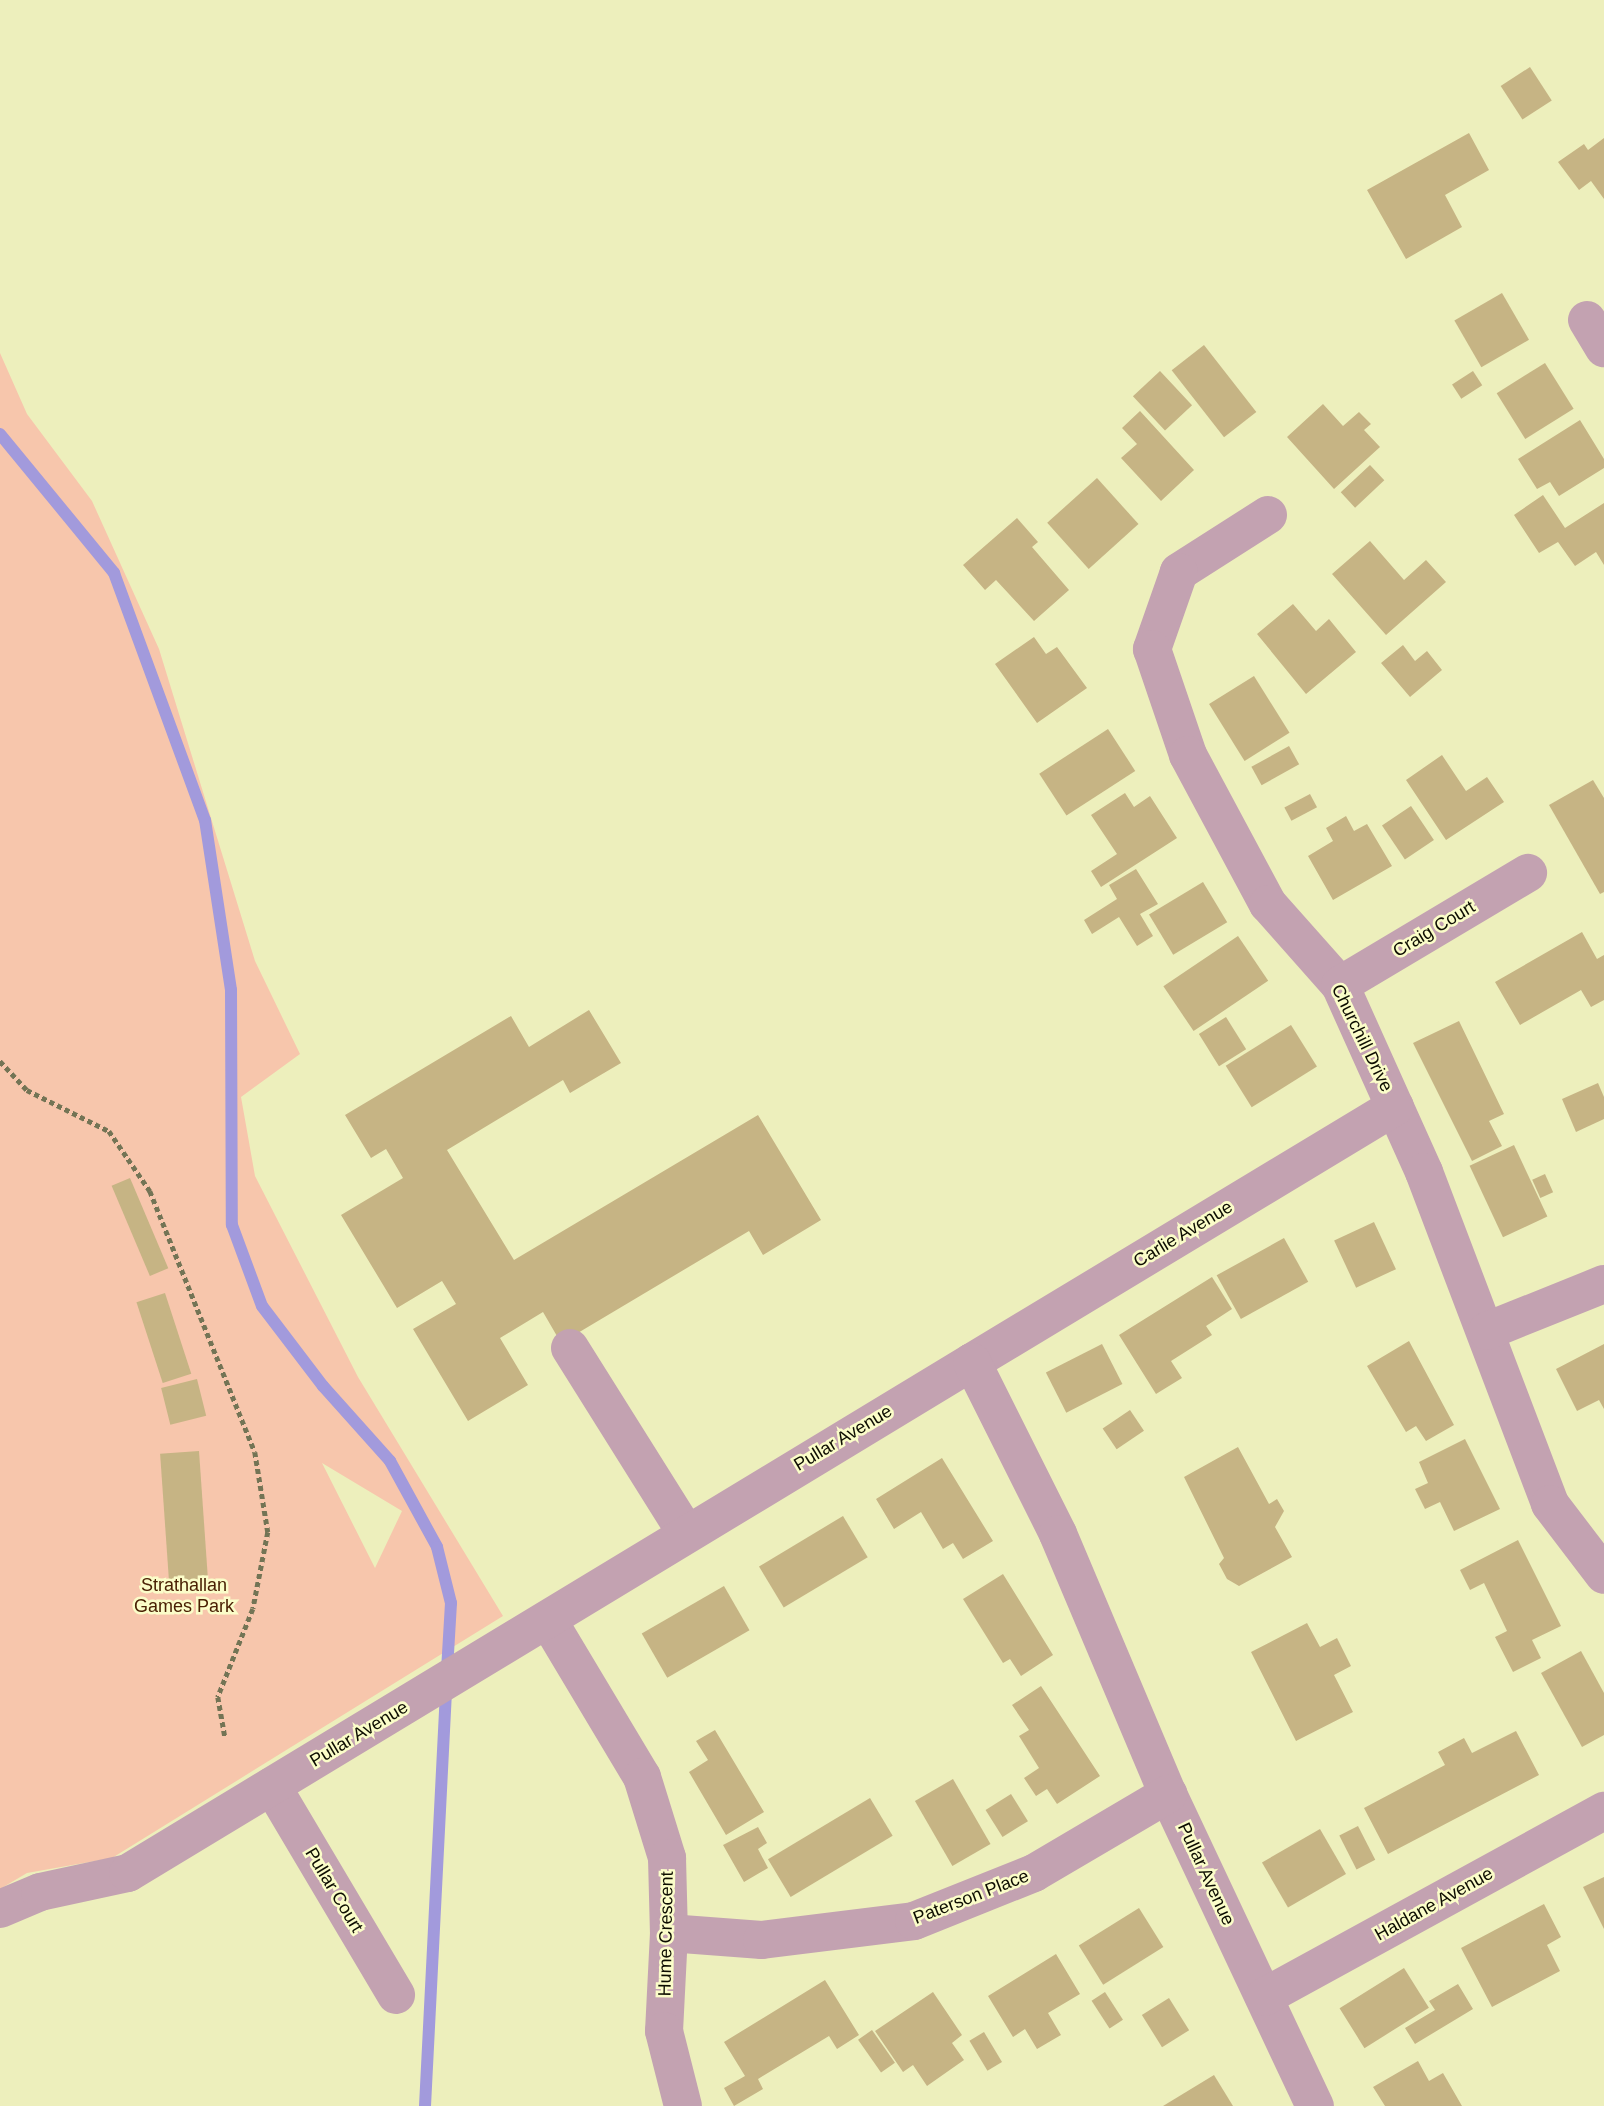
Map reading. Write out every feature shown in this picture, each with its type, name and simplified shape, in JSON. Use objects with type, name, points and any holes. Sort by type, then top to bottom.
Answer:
[{"type":"street","name":"Churchill Drive","points":[[1268,515],[1179,572],[1152,649],[1188,755],[1268,904],[1340,985],[1395,1107],[1487,1331],[1550,1504],[1604,1575]]},
{"type":"street","name":"Craig Court","points":[[1340,985],[1528,873]]},
{"type":"street","name":"Carlie Avenue","points":[[972,1362],[1395,1107]]},
{"type":"street","points":[[1487,1331],[1604,1284]]},
{"type":"street","points":[[570,1349],[686,1533]]},
{"type":"street","name":"Pullar Avenue","points":[[0,1909],[40,1892],[128,1873],[972,1362],[1058,1534],[1168,1794],[1315,2106]]},
{"type":"street","name":"Hume Crescent","points":[[548,1620],[642,1777],[667,1858],[669,1933],[664,2031],[682,2106]]},
{"type":"street","name":"Pullar Court","points":[[272,1786],[396,1995]]},
{"type":"street","name":"Paterson Place","points":[[669,1933],[762,1941],[914,1921],[1034,1873],[1168,1794]]},
{"type":"street","name":"Haldane Avenue","points":[[1264,1997],[1604,1811]]},
{"type":"path","points":[[0,1061],[27,1090],[109,1131],[150,1191],[255,1452],[268,1532],[253,1609],[218,1697],[225,1736]]},
{"type":"green space","name":"Strathallan Games Park","points":[[0,353],[27,414],[92,501],[159,649],[255,961],[300,1054],[241,1097],[255,1176],[358,1377],[503,1616],[112,1858],[27,1873],[0,1889]],"holes":[[[322,1463],[402,1511],[375,1568]]]},
{"type":"building","points":[[1530,67],[1552,101],[1522,120],[1501,86]]},
{"type":"building","points":[[1469,133],[1489,170],[1445,195],[1462,227],[1406,259],[1367,190]]},
{"type":"building","points":[[1604,138],[1604,199],[1591,181],[1579,190],[1558,162],[1584,144],[1588,150]]},
{"type":"building","points":[[1502,293],[1529,340],[1481,367],[1454,320]]},
{"type":"building","points":[[1204,345],[1256,412],[1224,437],[1172,370]]},
{"type":"building","points":[[1545,363],[1574,409],[1525,439],[1497,393]]},
{"type":"building","points":[[1160,371],[1192,405],[1165,431],[1133,396]]},
{"type":"building","points":[[1473,371],[1482,385],[1461,399],[1452,385]]},
{"type":"building","points":[[1323,404],[1343,426],[1359,412],[1371,424],[1364,430],[1380,447],[1334,489],[1287,437]]},
{"type":"building","points":[[1140,411],[1194,470],[1161,501],[1121,458],[1137,444],[1122,428]]},
{"type":"building","points":[[1580,420],[1604,459],[1604,468],[1559,496],[1550,482],[1537,489],[1518,459]]},
{"type":"building","points":[[1370,465],[1384,480],[1355,508],[1341,492]]},
{"type":"building","points":[[1097,478],[1138,524],[1089,569],[1047,523]]},
{"type":"building","points":[[1543,495],[1565,528],[1604,503],[1604,565],[1596,552],[1575,566],[1558,542],[1539,553],[1514,515]]},
{"type":"building","points":[[1017,518],[1038,542],[1032,547],[1069,590],[1034,621],[996,580],[985,590],[963,565]]},
{"type":"building","points":[[1370,541],[1404,580],[1426,560],[1446,582],[1386,635],[1332,574]]},
{"type":"building","points":[[1293,604],[1316,631],[1329,619],[1356,652],[1306,694],[1257,634]]},
{"type":"building","points":[[1034,637],[1046,654],[1057,647],[1087,688],[1037,723],[995,664]]},
{"type":"building","points":[[1403,645],[1415,661],[1427,651],[1442,670],[1410,697],[1381,663]]},
{"type":"building","points":[[1254,676],[1290,733],[1245,761],[1209,704]]},
{"type":"building","points":[[1108,729],[1135,771],[1066,816],[1039,774]]},
{"type":"building","points":[[1289,746],[1299,764],[1262,785],[1251,767]]},
{"type":"building","points":[[1442,755],[1466,791],[1487,777],[1504,802],[1446,840],[1406,780]]},
{"type":"building","points":[[1593,780],[1604,798],[1604,892],[1600,894],[1549,805]]},
{"type":"building","points":[[1125,793],[1134,807],[1150,796],[1177,838],[1101,887],[1091,871],[1117,854],[1091,815]]},
{"type":"building","points":[[1310,794],[1317,807],[1291,821],[1284,808]]},
{"type":"building","points":[[1411,806],[1434,840],[1405,860],[1382,826]]},
{"type":"building","points":[[1346,816],[1354,831],[1367,824],[1392,866],[1333,900],[1308,856],[1333,841],[1326,828]]},
{"type":"building","points":[[1136,869],[1158,904],[1140,914],[1153,936],[1137,946],[1119,917],[1092,934],[1084,920],[1117,899],[1109,885]]},
{"type":"building","points":[[1203,882],[1227,922],[1173,955],[1149,914]]},
{"type":"building","points":[[1582,932],[1597,959],[1604,955],[1604,1000],[1591,1007],[1581,990],[1520,1025],[1495,982]]},
{"type":"building","points":[[1238,936],[1268,981],[1194,1031],[1163,986]]},
{"type":"building","points":[[589,1010],[621,1063],[570,1093],[563,1080],[447,1150],[514,1260],[758,1115],[821,1220],[763,1255],[749,1231],[561,1343],[543,1312],[500,1338],[528,1385],[468,1421],[413,1329],[456,1304],[442,1281],[397,1308],[341,1215],[403,1178],[386,1149],[371,1158],[345,1115],[511,1016],[529,1047]]},
{"type":"building","points":[[1226,1017],[1246,1049],[1219,1066],[1199,1034]]},
{"type":"building","points":[[1459,1021],[1504,1114],[1489,1121],[1502,1146],[1472,1161],[1413,1043]]},
{"type":"building","points":[[1291,1025],[1317,1067],[1252,1107],[1226,1066]]},
{"type":"building","points":[[1598,1083],[1604,1097],[1604,1119],[1576,1132],[1562,1099]]},
{"type":"building","points":[[1514,1145],[1547,1217],[1503,1237],[1470,1166]]},
{"type":"building","points":[[1545,1174],[1553,1192],[1540,1198],[1532,1180]]},
{"type":"building","points":[[130,1178],[168,1268],[150,1276],[112,1186]]},
{"type":"building","points":[[1374,1222],[1396,1269],[1356,1288],[1334,1241]]},
{"type":"building","points":[[1284,1238],[1308,1282],[1241,1319],[1217,1275]]},
{"type":"building","points":[[1212,1277],[1232,1309],[1206,1326],[1212,1335],[1171,1361],[1182,1378],[1156,1394],[1119,1335]]},
{"type":"building","points":[[165,1293],[191,1374],[163,1383],[136,1302]]},
{"type":"building","points":[[1409,1341],[1454,1425],[1426,1441],[1416,1426],[1406,1432],[1367,1366]]},
{"type":"building","points":[[1102,1344],[1122,1384],[1066,1413],[1046,1373]]},
{"type":"building","points":[[1604,1344],[1604,1409],[1599,1400],[1577,1411],[1556,1369]]},
{"type":"building","points":[[197,1379],[206,1416],[170,1425],[161,1388]]},
{"type":"building","points":[[1130,1410],[1144,1431],[1117,1449],[1103,1428]]},
{"type":"building","points":[[1465,1439],[1500,1509],[1454,1531],[1440,1502],[1425,1509],[1415,1489],[1428,1483],[1419,1462]]},
{"type":"building","points":[[1238,1447],[1269,1504],[1277,1499],[1284,1511],[1275,1527],[1292,1557],[1239,1586],[1227,1579],[1219,1564],[1224,1558],[1184,1477]]},
{"type":"building","points":[[199,1451],[208,1579],[169,1581],[160,1454]]},
{"type":"building","points":[[942,1458],[993,1541],[963,1559],[953,1543],[943,1549],[921,1512],[894,1529],[876,1499]]},
{"type":"building","points":[[843,1516],[868,1557],[784,1608],[759,1566]]},
{"type":"building","points":[[1518,1540],[1561,1626],[1532,1640],[1541,1658],[1513,1672],[1495,1637],[1507,1631],[1484,1583],[1470,1590],[1460,1570]]},
{"type":"building","points":[[1003,1574],[1053,1655],[1021,1676],[1010,1659],[1003,1663],[963,1599]]},
{"type":"building","points":[[724,1586],[750,1630],[667,1678],[642,1634]]},
{"type":"building","points":[[1307,1623],[1320,1647],[1337,1638],[1351,1666],[1334,1675],[1353,1712],[1296,1741],[1251,1652]]},
{"type":"building","points":[[1581,1651],[1604,1693],[1604,1735],[1582,1747],[1541,1673]]},
{"type":"building","points":[[1041,1686],[1100,1776],[1057,1804],[1047,1789],[1036,1796],[1024,1778],[1039,1768],[1019,1736],[1029,1730],[1012,1705]]},
{"type":"building","points":[[715,1730],[764,1812],[726,1835],[689,1772],[708,1760],[696,1741]]},
{"type":"building","points":[[1516,1731],[1539,1775],[1388,1854],[1364,1808],[1445,1765],[1438,1752],[1464,1738],[1472,1753]]},
{"type":"building","points":[[953,1779],[990,1844],[952,1866],[915,1801]]},
{"type":"building","points":[[1011,1794],[1028,1821],[1003,1837],[986,1810]]},
{"type":"building","points":[[870,1798],[893,1836],[791,1897],[768,1859]]},
{"type":"building","points":[[1358,1826],[1375,1860],[1357,1869],[1339,1836]]},
{"type":"building","points":[[758,1827],[767,1843],[758,1849],[768,1868],[744,1882],[723,1845]]},
{"type":"building","points":[[1320,1829],[1346,1874],[1288,1908],[1262,1863]]},
{"type":"building","points":[[1604,1877],[1604,1929],[1583,1887]]},
{"type":"building","points":[[1544,1904],[1561,1937],[1547,1945],[1560,1971],[1492,2007],[1461,1948]]},
{"type":"building","points":[[1139,1908],[1163,1947],[1103,1985],[1079,1946]]},
{"type":"building","points":[[1056,1954],[1080,1994],[1048,2013],[1061,2035],[1037,2049],[1025,2029],[1013,2037],[988,1996]]},
{"type":"building","points":[[1404,1968],[1429,2008],[1364,2048],[1340,2008]]},
{"type":"building","points":[[825,1980],[859,2035],[837,2049],[829,2036],[758,2079],[763,2089],[734,2106],[724,2088],[745,2076],[724,2042]]},
{"type":"building","points":[[1458,1984],[1473,2009],[1415,2044],[1405,2028],[1435,2010],[1429,2001]]},
{"type":"building","points":[[933,1992],[962,2035],[952,2043],[964,2060],[927,2086],[913,2065],[903,2072],[875,2031]]},
{"type":"building","points":[[1105,1992],[1123,2020],[1110,2028],[1092,2001]]},
{"type":"building","points":[[1169,1998],[1189,2030],[1162,2047],[1142,2015]]},
{"type":"building","points":[[872,2030],[895,2063],[881,2073],[858,2040]]},
{"type":"building","points":[[984,2032],[1002,2062],[987,2071],[969,2041]]},
{"type":"building","points":[[1418,2061],[1429,2081],[1443,2073],[1462,2106],[1385,2106],[1373,2087]]},
{"type":"building","points":[[1214,2075],[1233,2106],[1163,2106]]},
{"type":"waterway","points":[[0,434],[114,573],[205,820],[231,990],[232,1225],[262,1306],[323,1386],[390,1461],[437,1547],[451,1603],[447,1671]]},
{"type":"waterway","points":[[425,2106],[446,1689]]}]
